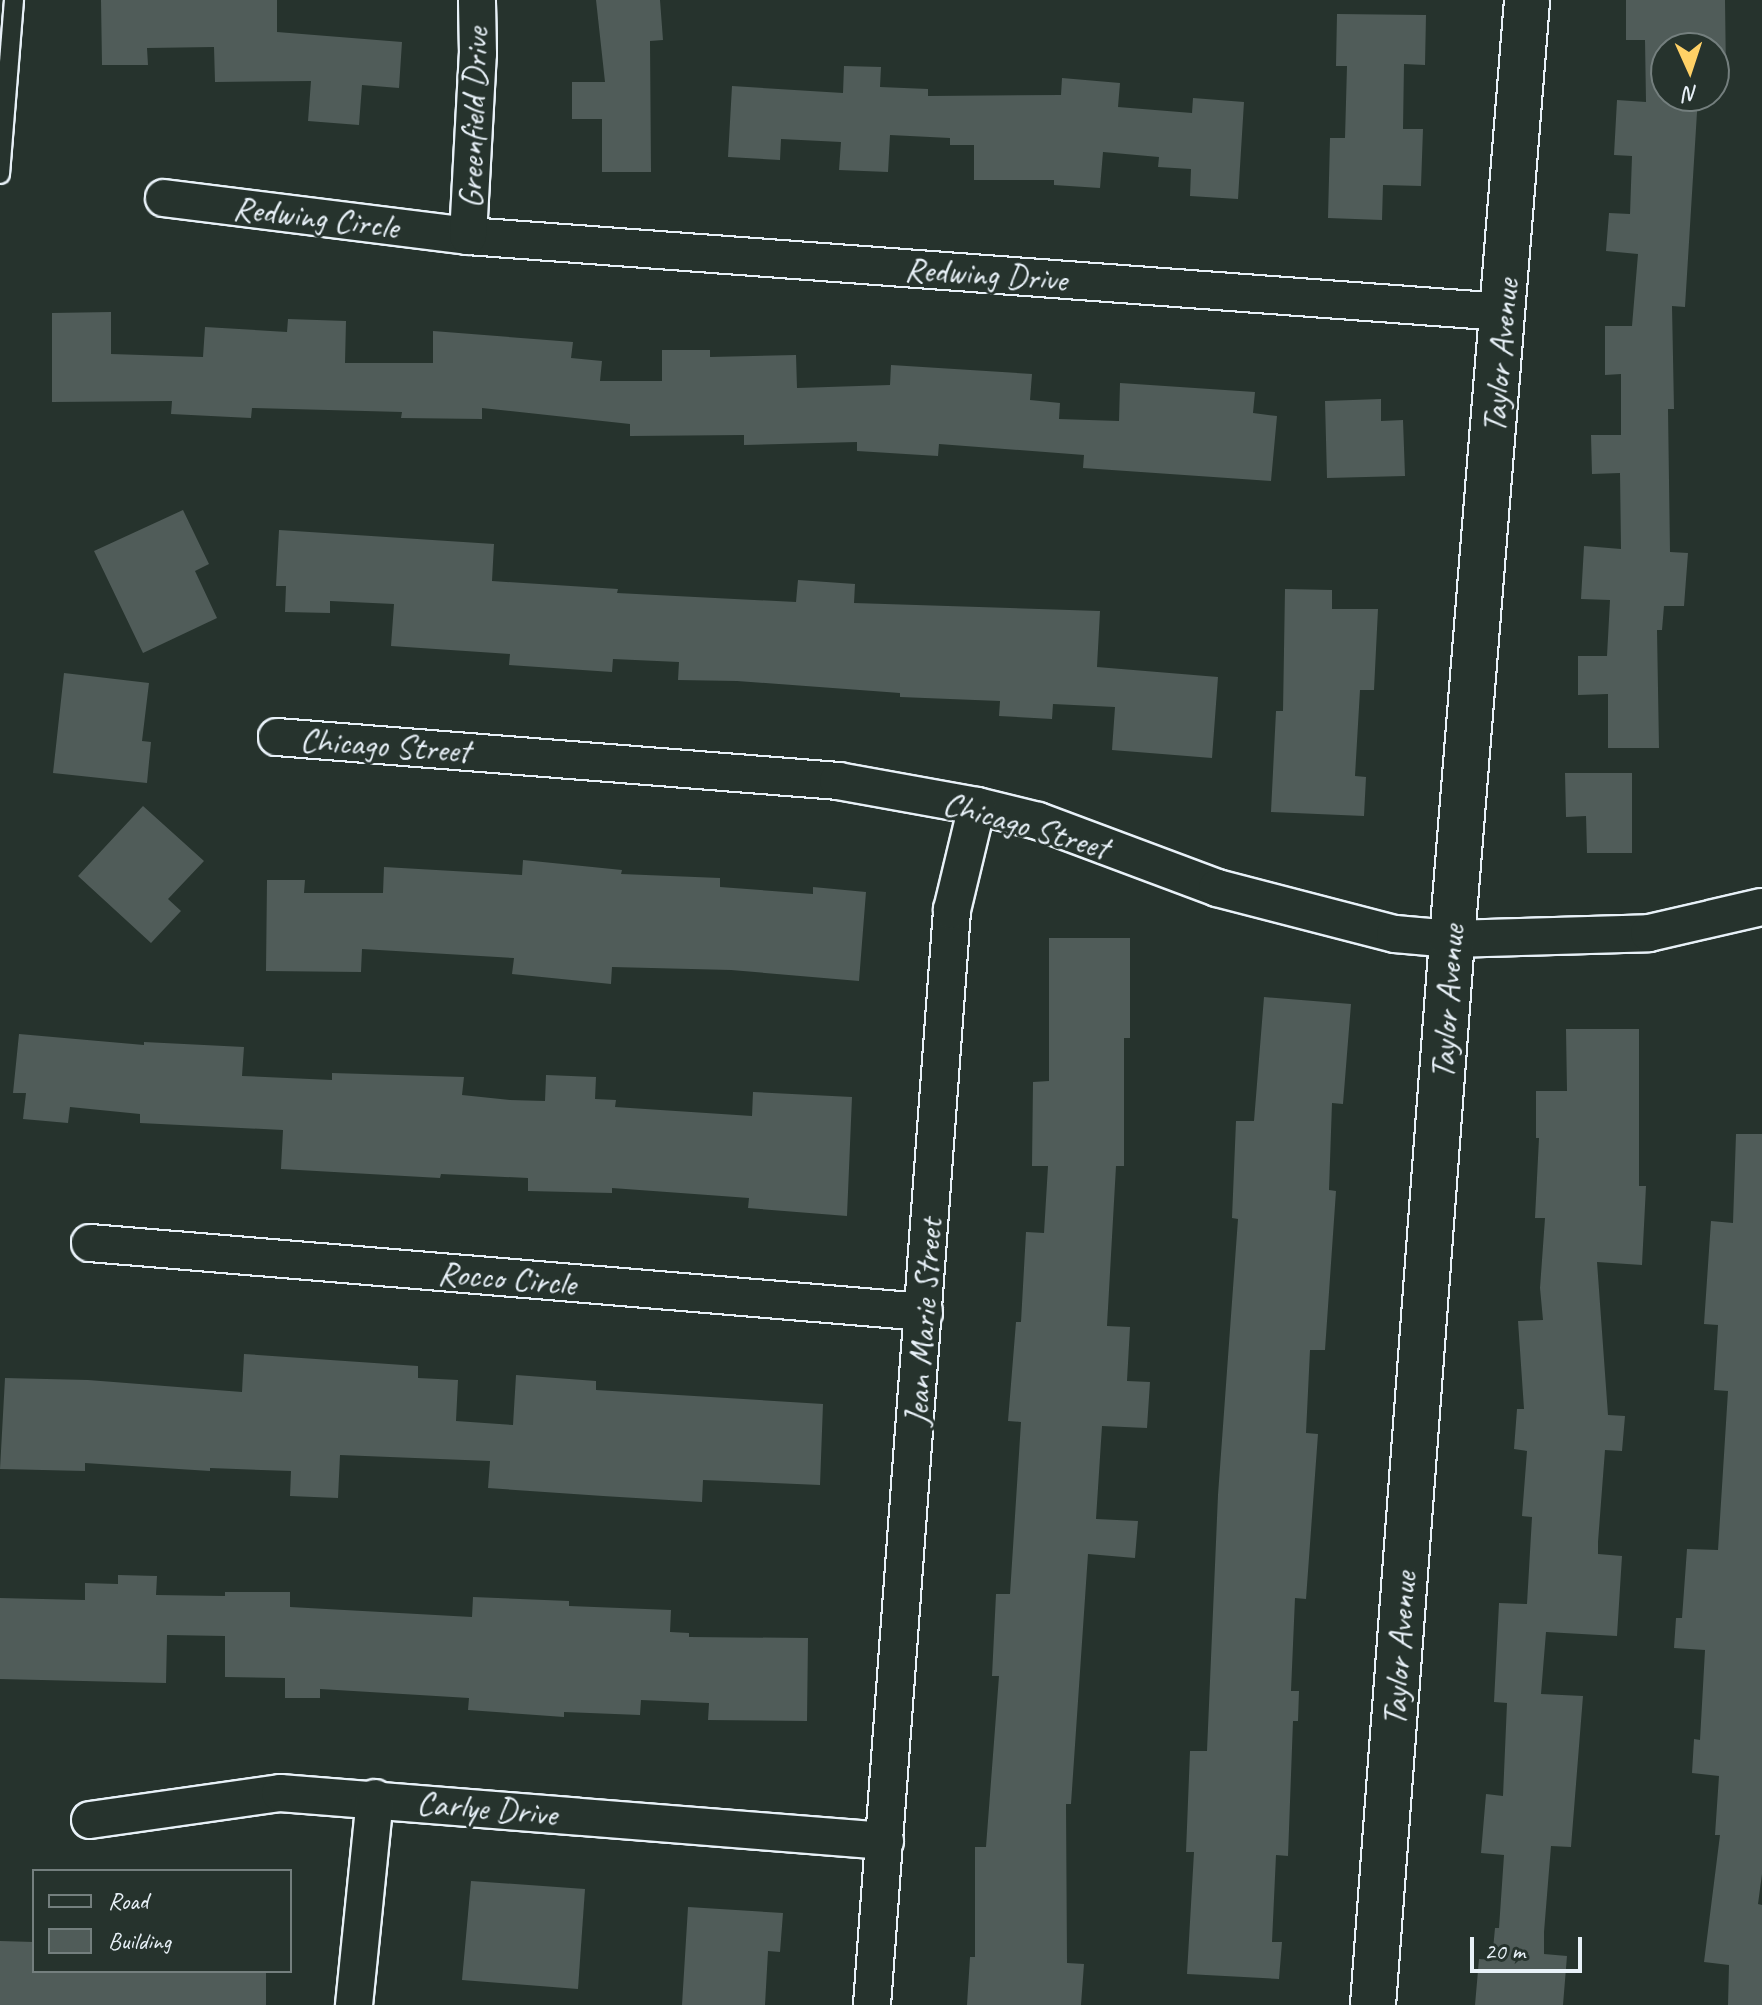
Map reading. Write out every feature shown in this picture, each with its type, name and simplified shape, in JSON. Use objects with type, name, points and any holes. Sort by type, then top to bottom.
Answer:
[{"type":"street","name":"Greenfield Drive","points":[[468,236],[478,54],[477,0]]},
{"type":"street","name":"Taylor Avenue","points":[[1373,2005],[1452,939],[1527,0]]},
{"type":"street","name":"Redwing Circle","points":[[164,198],[468,236]]},
{"type":"street","name":"Redwing Drive","points":[[468,236],[1503,312]]},
{"type":"street","name":"Chicago Street","points":[[277,737],[838,781],[977,806],[1038,821],[1217,888],[1395,934],[1452,939],[1649,933],[1762,907]]},
{"type":"street","name":"Jean Marie Street","points":[[872,2005],[952,910],[977,806]]},
{"type":"street","name":"Rocco Circle","points":[[90,1243],[924,1312]]},
{"type":"street","name":"Carlye Drive","points":[[90,1820],[280,1793],[375,1798],[885,1841]]},
{"type":"street","points":[[354,2005],[375,1798]]},
{"type":"lane","points":[[0,174],[14,0]]},
{"type":"building","points":[[101,0],[277,0],[277,32],[402,42],[399,88],[362,85],[359,125],[308,121],[311,81],[215,82],[214,47],[147,48],[148,65],[102,65]]},
{"type":"building","points":[[596,0],[660,0],[663,40],[650,41],[651,172],[602,172],[602,119],[572,119],[572,82],[605,82]]},
{"type":"building","points":[[1626,0],[1725,0],[1725,32],[1650,32],[1650,112],[1697,112],[1685,307],[1672,306],[1674,409],[1668,409],[1670,552],[1688,553],[1684,606],[1664,606],[1662,630],[1657,630],[1659,748],[1608,748],[1608,694],[1578,695],[1578,656],[1607,656],[1610,600],[1581,599],[1584,546],[1621,549],[1620,473],[1592,474],[1591,435],[1621,435],[1621,374],[1605,375],[1605,326],[1632,326],[1638,254],[1606,251],[1609,213],[1630,214],[1632,156],[1614,155],[1617,100],[1646,102],[1645,40],[1626,40]]},
{"type":"building","points":[[1337,14],[1426,15],[1425,65],[1404,64],[1403,129],[1423,129],[1421,186],[1383,185],[1382,220],[1328,218],[1330,138],[1345,138],[1347,66],[1336,66]]},
{"type":"building","points":[[844,66],[881,67],[880,87],[928,89],[928,96],[1061,95],[1062,78],[1120,83],[1118,107],[1192,113],[1193,98],[1244,102],[1238,199],[1190,196],[1191,169],[1158,167],[1159,157],[1103,152],[1100,188],[1054,185],[1054,180],[974,180],[974,145],[950,145],[950,138],[890,135],[888,172],[839,170],[841,142],[781,139],[780,160],[728,157],[732,86],[843,93]]},
{"type":"building","points":[[111,312],[111,354],[203,357],[205,327],[287,332],[288,319],[346,321],[345,363],[433,363],[433,331],[573,342],[571,358],[602,361],[600,381],[662,381],[662,350],[710,350],[710,357],[796,355],[797,388],[890,385],[891,365],[1032,374],[1030,400],[1060,403],[1059,419],[1119,421],[1120,383],[1255,392],[1253,413],[1277,416],[1271,481],[1083,468],[1084,455],[939,444],[938,456],[857,451],[857,442],[744,445],[744,435],[630,436],[630,424],[482,408],[482,419],[401,418],[402,412],[252,408],[251,418],[171,414],[172,401],[52,402],[52,313]]},
{"type":"building","points":[[1381,399],[1381,421],[1403,420],[1405,476],[1327,478],[1325,401]]},
{"type":"building","points":[[183,510],[209,564],[195,571],[217,618],[143,653],[94,551]]},
{"type":"building","points":[[279,530],[494,544],[492,581],[618,589],[617,593],[796,602],[798,580],[855,584],[854,603],[1100,611],[1097,667],[1218,677],[1212,758],[1112,750],[1115,707],[1053,704],[1052,719],[999,716],[1000,701],[900,697],[900,693],[737,681],[678,680],[679,662],[613,659],[612,672],[509,665],[510,654],[391,646],[394,604],[330,601],[330,613],[285,612],[286,586],[276,586]]},
{"type":"building","points":[[1285,589],[1332,590],[1332,609],[1378,609],[1374,690],[1360,690],[1355,776],[1366,777],[1364,816],[1271,812],[1276,711],[1283,711]]},
{"type":"building","points":[[64,673],[149,683],[142,741],[151,742],[147,783],[53,773]]},
{"type":"building","points":[[1565,773],[1632,773],[1632,853],[1587,853],[1586,816],[1566,817]]},
{"type":"building","points":[[143,806],[204,861],[168,899],[181,911],[151,943],[78,876]]},
{"type":"building","points":[[523,860],[622,870],[621,874],[720,878],[720,887],[813,894],[813,887],[866,892],[859,981],[731,970],[612,967],[611,984],[512,974],[514,958],[362,949],[361,972],[266,971],[267,880],[305,880],[304,893],[383,893],[384,867],[522,875]]},
{"type":"building","points":[[1049,938],[1130,938],[1130,1038],[1124,1038],[1124,1166],[1116,1166],[1107,1326],[1130,1327],[1127,1381],[1150,1382],[1147,1428],[1102,1426],[1096,1519],[1138,1521],[1135,1558],[1088,1554],[1071,1804],[1066,1804],[1067,1963],[1084,1964],[1081,2005],[967,2005],[970,1957],[975,1957],[975,1847],[986,1847],[999,1676],[992,1676],[996,1594],[1010,1594],[1021,1422],[1008,1421],[1016,1322],[1021,1322],[1026,1232],[1044,1233],[1048,1166],[1032,1166],[1033,1082],[1049,1081]]},
{"type":"building","points":[[1264,997],[1351,1004],[1343,1104],[1332,1103],[1329,1190],[1336,1191],[1325,1350],[1310,1350],[1306,1433],[1318,1434],[1306,1599],[1295,1598],[1291,1691],[1299,1691],[1298,1721],[1293,1721],[1288,1856],[1276,1855],[1272,1942],[1282,1942],[1279,1979],[1187,1974],[1194,1852],[1186,1852],[1190,1751],[1207,1751],[1218,1495],[1238,1219],[1232,1218],[1236,1121],[1254,1121]]},
{"type":"building","points":[[1566,1029],[1639,1029],[1639,1186],[1646,1186],[1642,1265],[1597,1262],[1608,1415],[1625,1416],[1622,1451],[1605,1450],[1598,1542],[1598,1554],[1622,1556],[1617,1636],[1546,1632],[1541,1694],[1583,1696],[1571,1847],[1551,1846],[1544,1932],[1544,1954],[1567,1956],[1563,2005],[1475,2005],[1479,1959],[1492,1960],[1495,1928],[1499,1928],[1504,1855],[1481,1853],[1486,1794],[1503,1796],[1507,1703],[1494,1702],[1499,1603],[1527,1604],[1532,1517],[1522,1516],[1527,1451],[1514,1449],[1517,1409],[1524,1409],[1518,1321],[1543,1320],[1540,1288],[1545,1218],[1535,1218],[1539,1138],[1536,1138],[1536,1091],[1567,1091]]},
{"type":"building","points":[[19,1034],[144,1045],[144,1042],[244,1047],[242,1076],[332,1080],[332,1073],[464,1077],[462,1095],[510,1100],[545,1101],[546,1075],[596,1077],[595,1099],[616,1100],[615,1107],[752,1116],[753,1092],[852,1097],[847,1216],[748,1208],[749,1198],[612,1188],[612,1193],[528,1191],[528,1178],[441,1174],[440,1178],[281,1169],[283,1130],[140,1123],[140,1114],[70,1107],[68,1123],[23,1119],[26,1093],[13,1093]]},
{"type":"building","points":[[1736,1134],[1762,1134],[1762,1874],[1758,1904],[1762,1905],[1762,2005],[1728,2005],[1729,1965],[1704,1962],[1720,1835],[1715,1835],[1719,1776],[1692,1773],[1694,1739],[1700,1740],[1705,1650],[1674,1648],[1676,1618],[1682,1618],[1687,1549],[1718,1550],[1728,1391],[1714,1390],[1718,1325],[1704,1324],[1711,1221],[1733,1223]]},
{"type":"building","points":[[244,1354],[418,1366],[418,1378],[458,1380],[456,1421],[513,1425],[516,1375],[596,1381],[596,1390],[823,1404],[820,1485],[703,1480],[702,1502],[603,1496],[488,1488],[490,1461],[340,1455],[338,1498],[290,1496],[291,1471],[210,1468],[210,1471],[85,1463],[85,1471],[0,1469],[5,1378],[88,1380],[242,1392]]},
{"type":"building","points":[[118,1575],[157,1576],[156,1595],[225,1596],[225,1592],[290,1592],[290,1607],[472,1617],[473,1597],[569,1601],[569,1606],[671,1610],[670,1632],[689,1633],[689,1637],[808,1638],[807,1721],[708,1720],[709,1703],[641,1700],[640,1715],[564,1712],[564,1717],[468,1710],[469,1698],[320,1689],[320,1698],[285,1698],[285,1678],[225,1677],[225,1636],[167,1635],[166,1683],[0,1679],[0,1598],[85,1600],[85,1583],[118,1584]]},
{"type":"building","points":[[471,1881],[585,1889],[578,1989],[462,1980]]},
{"type":"building","points":[[688,1907],[783,1913],[780,1952],[768,1951],[765,2005],[682,2005]]},
{"type":"building","points":[[0,1941],[32,1942],[32,1973],[266,1973],[266,2005],[0,2005]]}]
